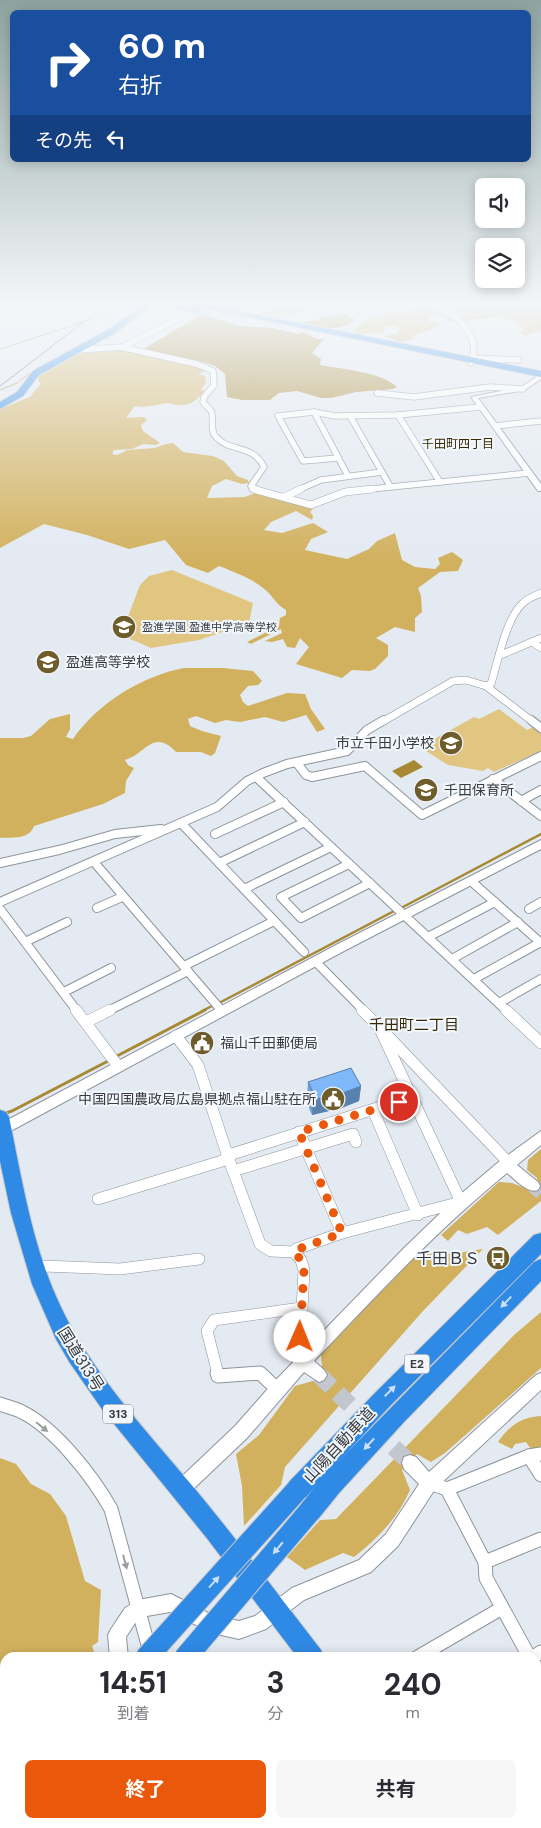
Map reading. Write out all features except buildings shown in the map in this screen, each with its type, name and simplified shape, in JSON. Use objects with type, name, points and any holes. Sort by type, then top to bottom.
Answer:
[{"type":"highway","points":[[0,406],[23,390]]},
{"type":"highway","name":"国道313号","points":[[1,1122],[22,1221],[35,1268],[61,1328],[114,1409],[181,1490],[308,1652]]},
{"type":"highway","name":"山陽自動車道","points":[[151,1652],[297,1490],[381,1401],[541,1241]]},
{"type":"highway","name":"山陽自動車道","points":[[190,1652],[331,1485],[396,1415],[541,1268]]},
{"type":"street","points":[[210,390],[204,397],[203,402],[211,412],[213,434],[218,440],[241,447],[262,460],[264,467],[251,486],[253,489],[312,505],[339,493],[529,472]]},
{"type":"street","points":[[377,393],[414,397],[465,390]]},
{"type":"street","points":[[515,390],[474,397],[541,489]]},
{"type":"street","points":[[338,458],[303,461],[278,416],[314,412],[335,416],[398,415],[480,407]]},
{"type":"street","points":[[314,412],[348,476]]},
{"type":"street","points":[[398,415],[440,482]]},
{"type":"street","points":[[350,416],[390,486]]},
{"type":"street","points":[[495,426],[541,421]]},
{"type":"street","points":[[284,497],[321,480],[382,472]]},
{"type":"street","points":[[486,686],[491,684],[510,622],[526,600],[541,593]]},
{"type":"street","points":[[501,655],[541,638]]},
{"type":"street","points":[[532,642],[541,648]]},
{"type":"street","points":[[0,902],[217,807],[247,781],[256,776],[287,764],[347,751],[367,730],[454,681],[461,679],[472,680],[486,686],[541,728]]},
{"type":"street","points":[[297,763],[306,775],[312,777],[365,766],[422,815],[541,756]]},
{"type":"street","points":[[256,776],[541,1043]]},
{"type":"street","points":[[493,779],[541,816]]},
{"type":"street","points":[[521,801],[541,790]]},
{"type":"street","points":[[215,834],[284,802]]},
{"type":"street","points":[[219,863],[305,822]]},
{"type":"street","points":[[181,823],[304,952]]},
{"type":"street","points":[[0,863],[60,850],[115,834],[163,830]]},
{"type":"street","points":[[1,1122],[115,1061],[176,1036],[218,1007],[315,961],[400,911],[471,881],[541,844]]},
{"type":"street","points":[[244,889],[331,847]]},
{"type":"street","points":[[94,862],[218,1007]]},
{"type":"street","points":[[349,864],[281,897],[301,918],[370,883]]},
{"type":"street","points":[[471,881],[541,942],[474,980]]},
{"type":"street","points":[[97,908],[122,897]]},
{"type":"street","points":[[428,937],[495,902]]},
{"type":"street","points":[[528,909],[541,902]]},
{"type":"street","points":[[0,909],[115,1061]]},
{"type":"street","points":[[86,1022],[274,921]]},
{"type":"street","points":[[25,942],[67,922]]},
{"type":"street","points":[[452,959],[518,922]]},
{"type":"street","points":[[315,961],[507,1163],[533,1186]]},
{"type":"street","points":[[64,992],[111,968]]},
{"type":"street","points":[[498,1003],[541,979]]},
{"type":"street","points":[[379,1027],[462,1202]]},
{"type":"street","points":[[176,1036],[198,1065],[233,1171],[260,1244],[266,1250],[294,1252],[342,1233],[418,1215],[462,1202]]},
{"type":"street","points":[[98,1199],[222,1161],[228,1157],[299,1132],[412,1097]]},
{"type":"street","points":[[373,1110],[418,1215]]},
{"type":"street","points":[[299,1132],[342,1233]]},
{"type":"street","points":[[233,1171],[353,1134],[356,1142]]},
{"type":"street","points":[[181,1490],[241,1432],[277,1389],[409,1252],[462,1202],[507,1163],[541,1137]]},
{"type":"street","points":[[294,1252],[301,1260],[304,1270],[300,1308],[300,1351],[303,1362],[319,1375]]},
{"type":"street","points":[[35,1268],[44,1266],[120,1269],[199,1259]]},
{"type":"street","points":[[277,1389],[260,1374],[218,1376],[207,1331],[214,1320],[300,1308]]},
{"type":"street","points":[[118,1652],[117,1635],[131,1614],[138,1609],[171,1603],[212,1624],[239,1630],[260,1623],[298,1594],[365,1566],[392,1540],[429,1484],[541,1380]]},
{"type":"street","points":[[0,1404],[24,1412],[57,1440],[104,1494],[111,1509],[150,1652]]},
{"type":"street","points":[[410,1463],[429,1484],[447,1489],[535,1455],[541,1475]]},
{"type":"street","points":[[447,1489],[485,1562],[486,1578],[528,1652]]},
{"type":"street","points":[[485,1562],[541,1539]]},
{"type":"street","points":[[426,1652],[502,1608]]},
{"type":"shaded area","points":[[35,390],[205,391],[193,402],[186,405],[166,403],[135,406],[126,418],[144,417],[147,420],[141,425],[143,431],[160,443],[156,445],[143,444],[132,449],[114,450],[112,454],[117,455],[127,450],[154,448],[173,443],[183,452],[213,456],[224,461],[237,476],[248,480],[249,483],[242,484],[226,479],[212,486],[207,498],[245,497],[255,493],[313,509],[310,512],[313,516],[312,520],[296,511],[271,522],[264,530],[282,533],[313,523],[328,532],[311,539],[305,550],[347,559],[369,549],[377,541],[395,533],[402,560],[415,567],[435,569],[440,564],[438,558],[452,552],[463,560],[458,571],[440,572],[418,588],[421,596],[422,612],[415,618],[415,632],[395,627],[376,638],[388,645],[388,656],[375,669],[370,671],[352,670],[342,678],[296,664],[309,647],[300,638],[295,648],[287,647],[283,639],[272,642],[265,641],[282,633],[281,629],[251,644],[247,642],[279,626],[280,618],[286,615],[286,610],[266,590],[253,581],[219,566],[208,573],[186,565],[165,540],[129,549],[87,535],[44,524],[0,548],[0,409],[30,397]]},
{"type":"shaded area","points":[[226,390],[377,390],[356,392],[331,398],[321,398],[297,391],[279,393],[270,400],[242,400],[227,397]]},
{"type":"shaded area","points":[[172,570],[253,603],[249,623],[199,640],[151,648],[121,635],[140,585],[149,576]]},
{"type":"shaded area","points":[[184,668],[222,668],[253,671],[262,681],[258,685],[248,686],[240,695],[243,702],[248,706],[287,693],[305,694],[311,709],[325,729],[317,732],[306,715],[283,722],[265,717],[240,722],[226,720],[215,723],[196,716],[188,719],[190,726],[221,736],[215,753],[211,756],[201,752],[176,752],[168,745],[155,742],[125,760],[128,765],[134,768],[126,781],[125,793],[103,804],[34,826],[24,836],[0,838],[0,738],[31,736],[50,719],[70,714],[70,729],[66,737],[73,739],[95,714],[122,693],[152,677]]},
{"type":"shaded area","points":[[499,709],[527,730],[533,727],[541,733],[541,751],[494,772],[488,768],[483,771],[448,765],[420,747],[474,717],[479,719]]},
{"type":"shaded area","points":[[414,760],[423,767],[401,778],[392,771]]},
{"type":"shaded area","points":[[541,1149],[541,1201],[498,1235],[487,1227],[467,1234],[458,1230],[448,1241],[441,1235],[499,1182],[512,1183],[530,1190],[538,1183],[537,1178],[527,1170],[528,1160]]},
{"type":"shaded area","points":[[483,1249],[423,1311],[285,1467],[281,1485],[244,1526],[242,1486],[236,1454],[259,1435],[295,1386],[316,1380],[322,1370],[321,1354],[414,1258],[436,1252],[452,1254]]},
{"type":"shaded area","points":[[541,1312],[541,1368],[445,1453],[431,1462],[417,1454],[402,1470],[410,1490],[405,1500],[393,1519],[371,1543],[354,1557],[343,1553],[305,1570],[287,1557],[320,1520],[336,1519],[514,1335]]},
{"type":"shaded area","points":[[541,1416],[541,1450],[533,1452],[526,1442],[515,1444],[512,1449],[498,1442],[516,1423],[527,1418]]},
{"type":"shaded area","points":[[0,1458],[16,1464],[31,1484],[50,1494],[66,1516],[85,1581],[101,1590],[98,1642],[92,1646],[94,1652],[0,1652]]},
{"type":"waterway","points":[[401,908],[541,834]]},
{"type":"waterway","points":[[219,1003],[396,910]]},
{"type":"waterway","points":[[202,1011],[214,1005]]},
{"type":"waterway","points":[[115,1057],[205,1010]]},
{"type":"waterway","points":[[0,1115],[12,1111],[110,1060]]},
{"type":"tunnel","points":[[533,1186],[541,1193]]},
{"type":"tunnel","points":[[319,1375],[410,1463]]},
{"type":"place","name":"盈進学園 盈進中学高等学校","points":[[124,627]]},
{"type":"place","name":"盈進高等学校","points":[[48,662]]},
{"type":"place","name":"市立千田小学校","points":[[451,743]]},
{"type":"place","name":"千田保育所","points":[[426,790]]},
{"type":"place","name":"福山千田郵便局","points":[[202,1043]]},
{"type":"place","name":"中国四国農政局広島県拠点福山駐在所","points":[[333,1099]]},
{"type":"place","name":"千田ＢＳ","points":[[498,1258]]},
{"type":"district","name":"千田町四丁目","points":[[458,444]]},
{"type":"district","name":"千田町二丁目","points":[[414,1025]]},
{"type":"route","points":[[300,1337],[300,1308],[304,1270],[301,1260],[294,1252],[342,1233],[299,1132],[399,1102]]}]
